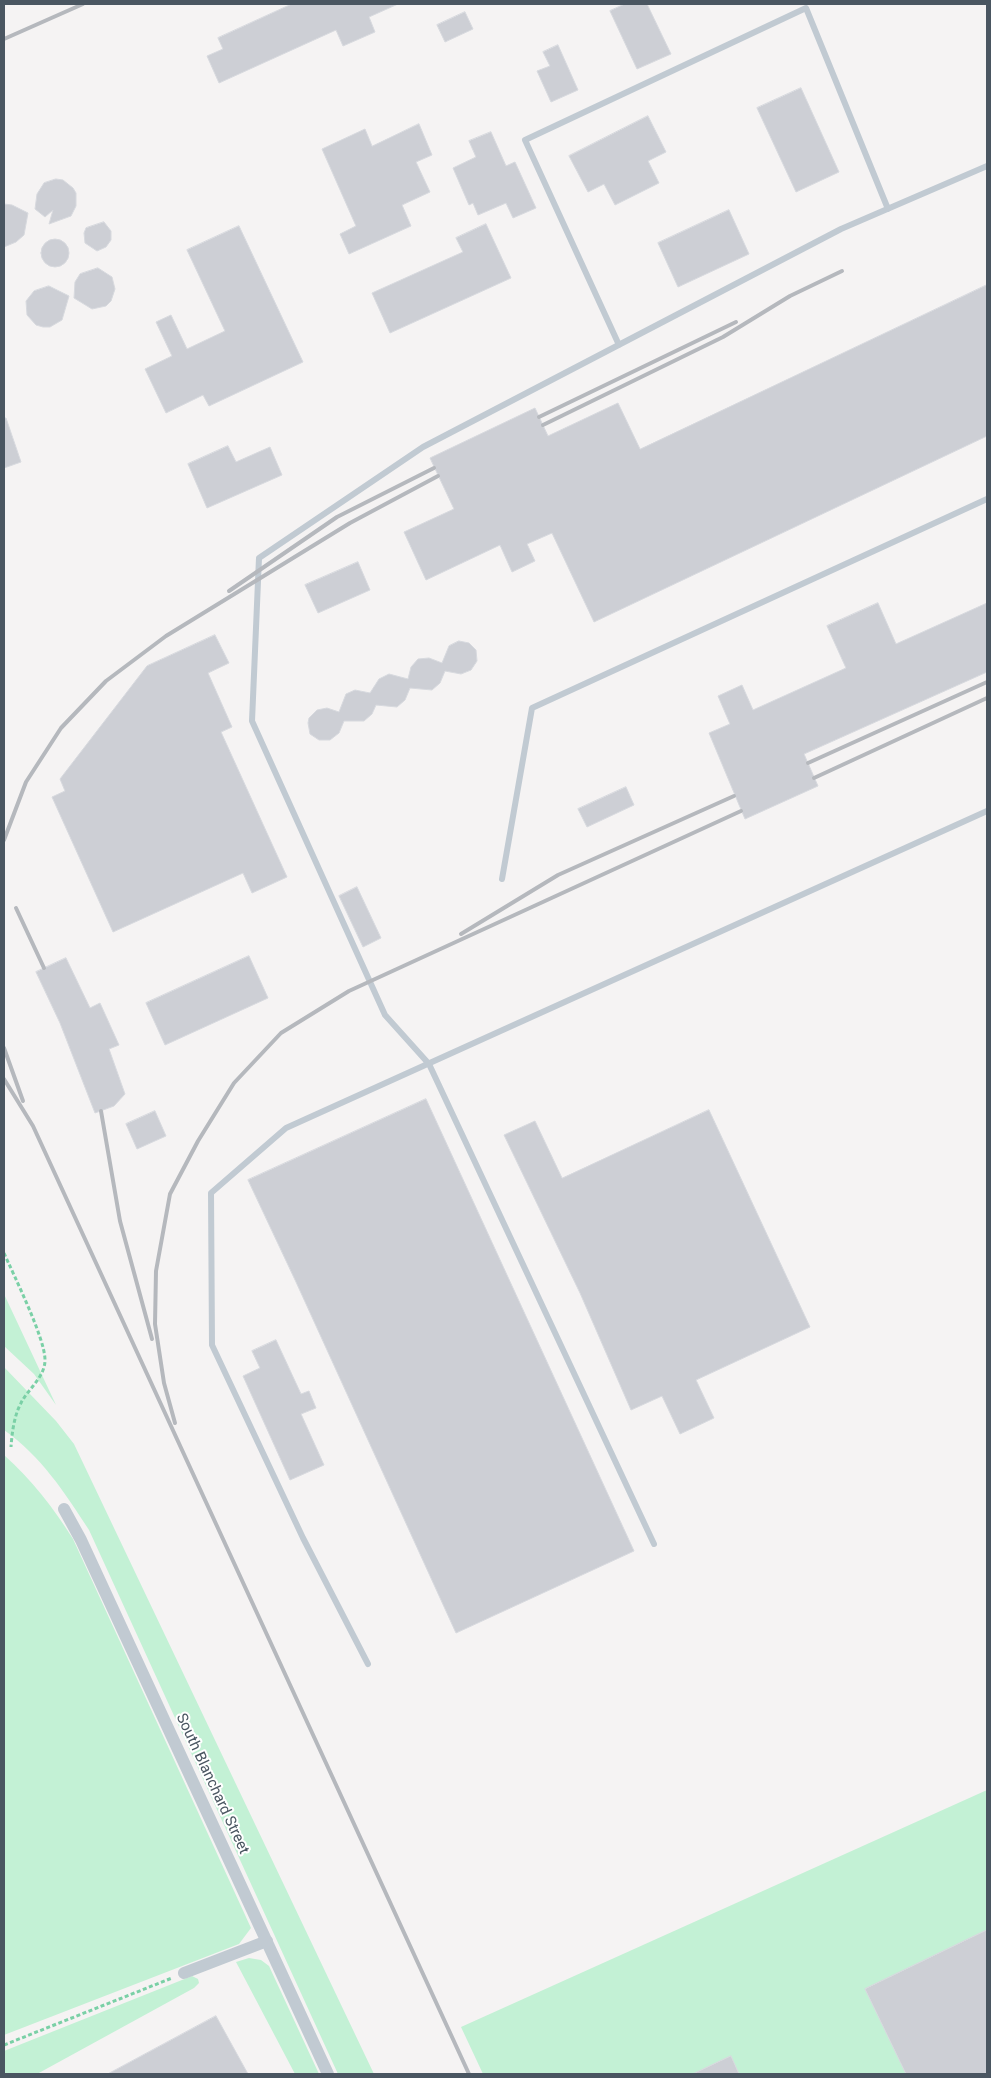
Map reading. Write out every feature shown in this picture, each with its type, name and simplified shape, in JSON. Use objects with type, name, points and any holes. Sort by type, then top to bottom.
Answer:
[{"type":"street","name":"South Blanchard Street","points":[[64,1509],[81,1540],[328,2074]]},
{"type":"street","points":[[184,1973],[267,1941]]},
{"type":"lane","points":[[619,345],[525,140],[806,8],[888,209]]},
{"type":"lane","points":[[654,1544],[429,1064],[385,1015],[252,721],[260,558],[423,447],[841,229],[987,166]]},
{"type":"lane","points":[[502,879],[532,708],[987,499]]},
{"type":"lane","points":[[368,1664],[302,1538],[212,1345],[211,1193],[286,1128],[987,811]]},
{"type":"path","points":[[4,1253],[38,1333],[46,1360],[39,1378],[21,1403],[13,1428],[11,1447]]},
{"type":"path","points":[[4,2045],[184,1973]]},
{"type":"green space","points":[[4,1294],[56,1405],[34,1374],[4,1346]]},
{"type":"green space","points":[[4,1367],[56,1421],[74,1444],[374,2074],[338,2074],[89,1530],[41,1463],[30,1451],[4,1430]]},
{"type":"green space","points":[[4,1455],[41,1494],[73,1539],[251,1928],[239,1944],[4,2035]]},
{"type":"green space","points":[[987,1790],[987,1930],[865,1989],[906,2074],[739,2074],[731,2056],[693,2074],[483,2074],[461,2027]]},
{"type":"green space","points":[[249,1958],[261,1960],[269,1966],[319,2074],[295,2074],[236,1962]]},
{"type":"green space","points":[[192,1976],[198,1979],[199,1983],[194,1988],[37,2074],[4,2074],[4,2051]]},
{"type":"building","points":[[292,4],[398,4],[369,17],[375,32],[343,46],[336,30],[219,83],[207,56],[223,49],[218,38]]},
{"type":"building","points":[[625,4],[647,4],[671,54],[637,69],[610,11]]},
{"type":"building","points":[[465,12],[473,29],[445,42],[437,25]]},
{"type":"building","points":[[558,45],[578,90],[551,102],[537,71],[550,66],[543,52]]},
{"type":"building","points":[[801,88],[839,172],[796,192],[757,108]]},
{"type":"building","points":[[648,116],[666,152],[648,161],[659,183],[615,205],[604,184],[588,192],[569,156]]},
{"type":"building","points":[[419,124],[432,155],[416,162],[430,192],[402,205],[411,226],[349,254],[340,234],[356,226],[322,149],[365,129],[372,146]]},
{"type":"building","points":[[491,132],[506,166],[515,162],[536,208],[513,218],[506,203],[478,215],[473,203],[469,205],[453,168],[476,157],[469,141]]},
{"type":"building","points":[[56,179],[63,180],[73,188],[76,193],[76,206],[71,216],[49,224],[53,210],[45,217],[35,209],[37,194],[44,183]]},
{"type":"building","points":[[4,204],[12,205],[28,213],[24,235],[16,242],[4,247]]},
{"type":"building","points":[[729,210],[749,254],[678,287],[658,243]]},
{"type":"building","points":[[104,222],[111,231],[111,240],[106,247],[97,251],[85,243],[84,233],[86,228]]},
{"type":"building","points":[[486,224],[511,278],[390,333],[372,293],[463,252],[456,238]]},
{"type":"building","points":[[239,226],[303,362],[209,406],[203,395],[166,413],[145,369],[172,356],[156,322],[171,315],[187,349],[225,331],[187,250]]},
{"type":"building","points":[[55,239],[65,243],[69,253],[65,263],[55,267],[45,263],[41,253],[45,243]]},
{"type":"building","points":[[98,268],[112,277],[115,289],[111,301],[106,306],[92,309],[74,298],[75,282],[80,274]]},
{"type":"building","points":[[987,285],[987,436],[594,622],[552,533],[527,544],[535,561],[512,572],[500,545],[426,580],[404,532],[454,509],[430,458],[535,408],[548,436],[618,403],[640,449]]},
{"type":"building","points":[[49,286],[69,296],[62,320],[50,327],[43,327],[36,325],[27,315],[26,301],[34,291]]},
{"type":"building","points":[[4,418],[6,418],[21,462],[4,468]]},
{"type":"building","points":[[228,446],[236,462],[270,447],[282,475],[207,508],[188,464]]},
{"type":"building","points":[[358,562],[370,590],[318,613],[305,585]]},
{"type":"building","points":[[878,603],[896,644],[987,603],[987,672],[804,754],[818,786],[745,819],[709,733],[730,724],[718,696],[742,685],[753,710],[846,668],[827,626]]},
{"type":"building","points":[[215,635],[229,663],[208,673],[232,727],[221,732],[287,877],[252,893],[243,873],[113,932],[52,797],[65,791],[60,779],[147,666]]},
{"type":"building","points":[[459,641],[469,643],[476,650],[477,661],[471,670],[461,674],[445,671],[440,683],[432,690],[410,688],[405,700],[397,707],[376,705],[372,714],[364,721],[344,721],[339,733],[330,740],[319,740],[310,734],[309,718],[317,710],[327,708],[339,712],[346,694],[355,690],[370,693],[379,679],[389,674],[408,679],[411,667],[418,659],[429,658],[442,663],[449,646]]},
{"type":"building","points":[[626,787],[634,805],[587,827],[578,809]]},
{"type":"building","points":[[357,887],[381,938],[363,947],[339,896]]},
{"type":"building","points":[[249,956],[268,998],[165,1045],[146,1003]]},
{"type":"building","points":[[66,958],[90,1008],[100,1003],[119,1045],[109,1049],[125,1094],[114,1106],[95,1113],[60,1023],[36,972]]},
{"type":"building","points":[[426,1099],[634,1551],[456,1633],[248,1180]]},
{"type":"building","points":[[709,1110],[810,1327],[696,1380],[714,1418],[680,1434],[662,1396],[631,1410],[580,1293],[504,1135],[535,1121],[562,1178]]},
{"type":"building","points":[[155,1111],[166,1136],[137,1149],[126,1124]]},
{"type":"building","points":[[276,1340],[301,1394],[309,1391],[316,1408],[301,1414],[324,1465],[290,1480],[243,1376],[260,1368],[252,1351]]},
{"type":"building","points":[[987,1930],[987,2074],[906,2074],[865,1989]]},
{"type":"building","points":[[216,2016],[248,2074],[108,2074]]},
{"type":"building","points":[[731,2056],[739,2074],[693,2074]]},
{"type":"railway","points":[[4,39],[83,4]]},
{"type":"railway","points":[[543,425],[723,337],[790,296],[842,271]]},
{"type":"railway","points":[[539,417],[736,322]]},
{"type":"railway","points":[[229,591],[337,517],[434,468]]},
{"type":"railway","points":[[4,840],[26,782],[61,728],[106,681],[166,636],[350,523],[438,476]]},
{"type":"railway","points":[[808,763],[987,682]]},
{"type":"railway","points":[[814,778],[987,698]]},
{"type":"railway","points":[[461,934],[558,875],[734,796]]},
{"type":"railway","points":[[175,1423],[164,1383],[155,1324],[156,1271],[170,1194],[198,1141],[234,1083],[281,1033],[349,991],[741,811]]},
{"type":"railway","points":[[16,908],[44,968]]},
{"type":"railway","points":[[4,1048],[23,1101]]},
{"type":"railway","points":[[4,1079],[33,1126],[469,2074]]},
{"type":"railway","points":[[101,1111],[120,1221],[152,1339]]}]
